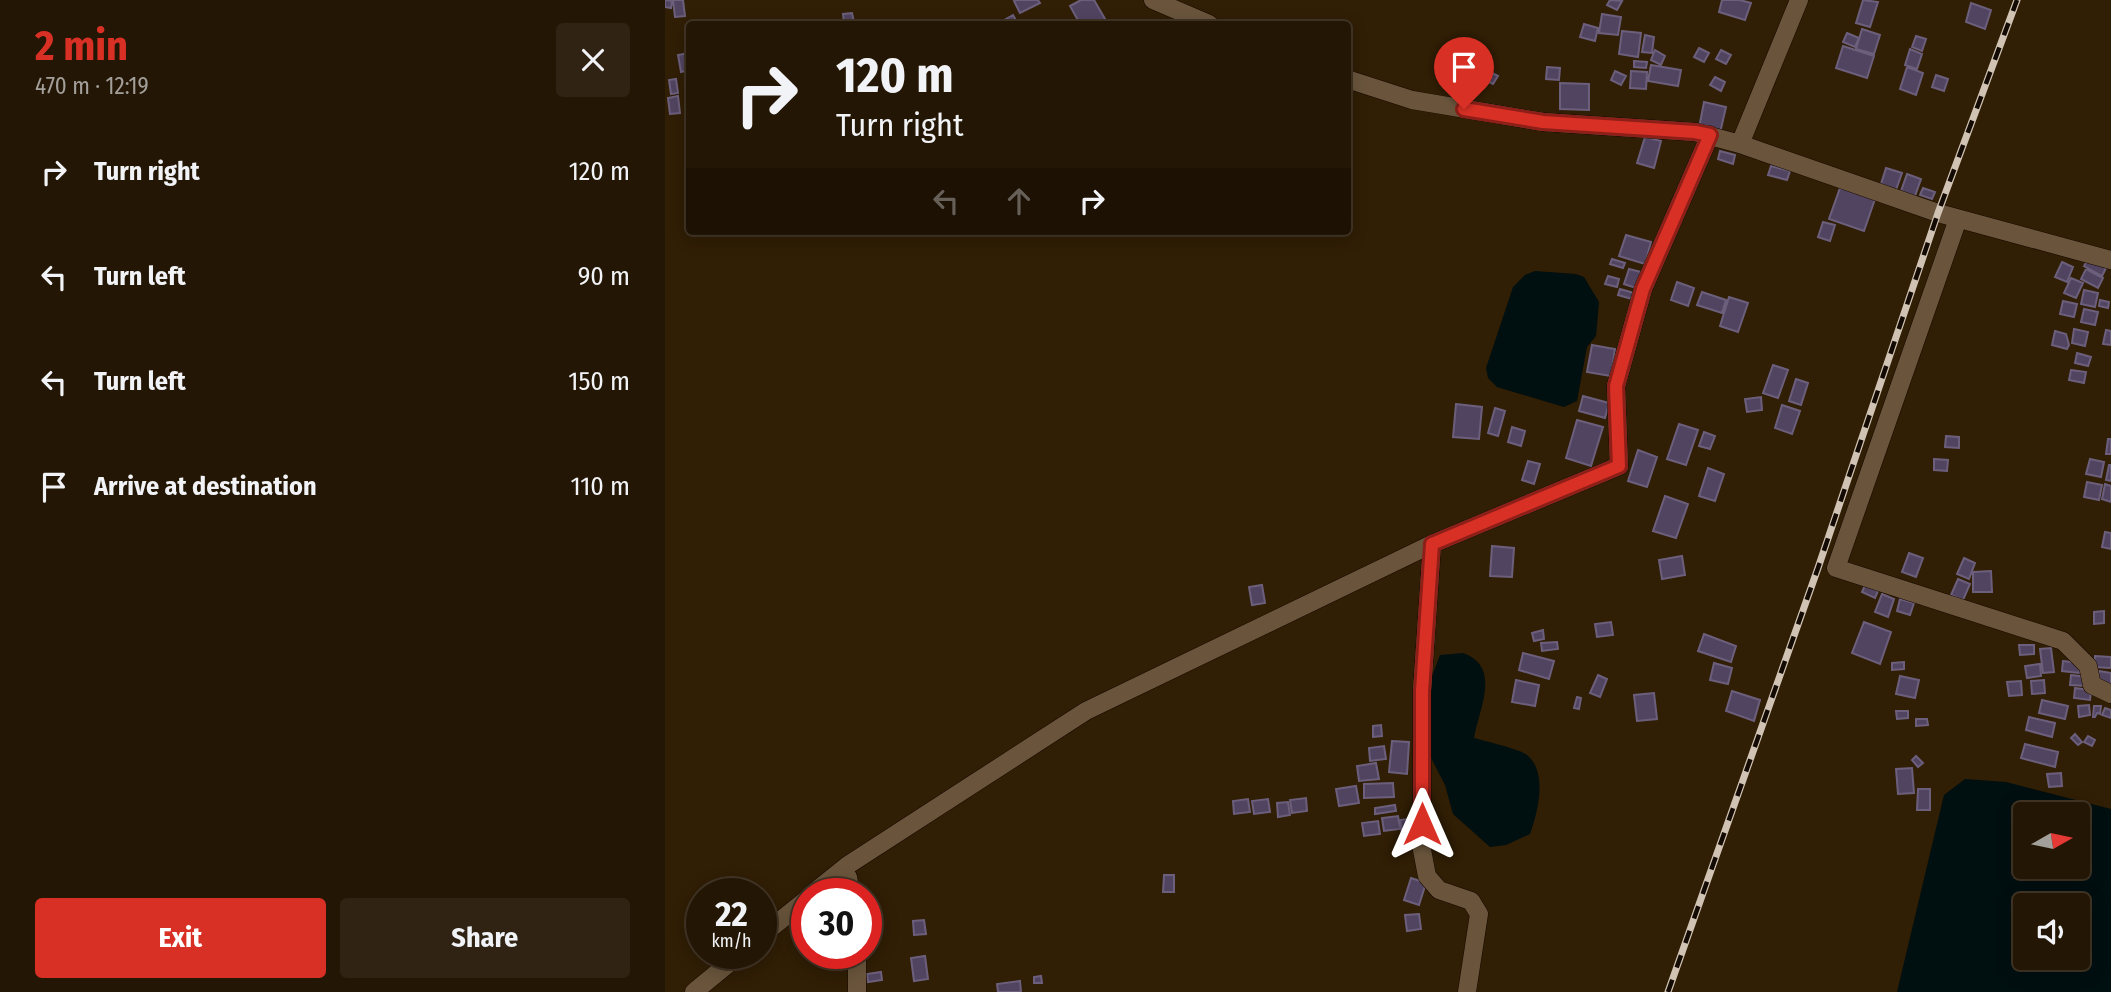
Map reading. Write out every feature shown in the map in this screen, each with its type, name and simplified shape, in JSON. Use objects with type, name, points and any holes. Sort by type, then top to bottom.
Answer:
[{"type":"street","points":[[1153,0],[1202,21]]},
{"type":"street","points":[[1740,144],[1799,0]]},
{"type":"street","points":[[1351,80],[1412,100],[1543,122],[1710,135],[1958,219],[2111,260]]},
{"type":"street","points":[[832,878],[1086,711],[1432,544],[1619,466],[1616,386],[1643,289],[1710,135]]},
{"type":"street","points":[[1958,219],[1836,568],[2063,641],[2088,666],[2092,685],[2111,694]]},
{"type":"street","points":[[1432,544],[1422,691],[1422,850],[1427,876],[1439,890],[1471,901],[1479,914],[1467,992]]},
{"type":"street","points":[[777,923],[791,912]]},
{"type":"street","points":[[694,992],[722,969]]},
{"type":"street","points":[[857,969],[857,992]]},
{"type":"shaded area","points":[[1535,271],[1584,277],[1599,302],[1596,336],[1587,347],[1577,401],[1564,407],[1497,387],[1488,378],[1486,368],[1513,287],[1525,275]]},
{"type":"shaded area","points":[[1463,653],[1475,659],[1485,678],[1483,702],[1474,738],[1527,755],[1537,771],[1538,804],[1530,834],[1506,845],[1490,847],[1453,814],[1445,785],[1423,742],[1426,692],[1440,655]]},
{"type":"shaded area","points":[[1965,779],[2006,782],[2084,802],[2013,802],[2013,879],[2090,879],[2090,804],[2111,809],[2111,992],[1897,992],[1944,795]]},
{"type":"building","points":[[665,0],[672,1],[671,8],[665,7]]},
{"type":"building","points":[[673,0],[683,0],[685,16],[675,17]]},
{"type":"building","points":[[1038,0],[1040,3],[1020,13],[1014,1]]},
{"type":"building","points":[[1081,0],[1094,0],[1106,21],[1078,21],[1070,6]]},
{"type":"building","points":[[1610,0],[1622,1],[1617,10],[1607,5]]},
{"type":"building","points":[[1722,0],[1751,3],[1745,20],[1719,12]]},
{"type":"building","points":[[1863,0],[1878,2],[1870,27],[1856,23]]},
{"type":"building","points":[[1971,3],[1991,10],[1985,29],[1966,22]]},
{"type":"building","points":[[852,13],[854,21],[844,21],[843,14]]},
{"type":"building","points":[[1602,14],[1621,17],[1618,35],[1599,33]]},
{"type":"building","points":[[1013,15],[1016,21],[1002,21]]},
{"type":"building","points":[[1584,24],[1598,28],[1595,41],[1580,37]]},
{"type":"building","points":[[1862,29],[1880,35],[1874,54],[1856,49]]},
{"type":"building","points":[[1622,31],[1641,33],[1638,57],[1619,54]]},
{"type":"building","points":[[1847,33],[1859,38],[1855,47],[1843,42]]},
{"type":"building","points":[[1645,35],[1654,37],[1652,53],[1642,52]]},
{"type":"building","points":[[1916,36],[1926,39],[1922,51],[1912,47]]},
{"type":"building","points":[[1843,46],[1874,56],[1867,78],[1836,68]]},
{"type":"building","points":[[1699,48],[1709,53],[1704,62],[1694,57]]},
{"type":"building","points":[[1910,49],[1922,54],[1917,69],[1905,65]]},
{"type":"building","points":[[1655,50],[1665,56],[1661,65],[1651,60]]},
{"type":"building","points":[[1721,50],[1731,55],[1726,64],[1716,59]]},
{"type":"building","points":[[686,54],[686,71],[681,72],[678,55]]},
{"type":"building","points":[[1634,61],[1647,62],[1646,68],[1634,67]]},
{"type":"building","points":[[1651,65],[1681,70],[1678,86],[1648,81]]},
{"type":"building","points":[[1547,67],[1560,68],[1559,80],[1546,79]]},
{"type":"building","points":[[1907,67],[1923,73],[1916,95],[1900,89]]},
{"type":"building","points":[[1488,71],[1498,76],[1493,84],[1483,79]]},
{"type":"building","points":[[1615,71],[1626,76],[1621,85],[1611,80]]},
{"type":"building","points":[[1631,71],[1647,72],[1646,89],[1630,88]]},
{"type":"building","points":[[1936,75],[1948,79],[1944,91],[1932,87]]},
{"type":"building","points":[[1715,77],[1725,82],[1721,91],[1710,85]]},
{"type":"building","points":[[676,79],[678,93],[671,94],[669,80]]},
{"type":"building","points":[[1560,83],[1589,84],[1589,110],[1560,109]]},
{"type":"building","points":[[678,96],[680,113],[670,114],[668,98]]},
{"type":"building","points":[[1704,102],[1726,107],[1720,133],[1699,128]]},
{"type":"building","points":[[1645,137],[1661,141],[1654,168],[1637,163]]},
{"type":"building","points":[[1720,151],[1735,155],[1733,164],[1718,159]]},
{"type":"building","points":[[1771,166],[1790,171],[1787,180],[1768,175]]},
{"type":"building","points":[[1886,168],[1902,173],[1896,190],[1881,184]]},
{"type":"building","points":[[1907,174],[1921,179],[1915,196],[1901,191]]},
{"type":"building","points":[[1840,188],[1875,199],[1864,231],[1829,219]]},
{"type":"building","points":[[1923,188],[1935,192],[1932,199],[1920,195]]},
{"type":"building","points":[[1823,222],[1835,225],[1830,241],[1818,237]]},
{"type":"building","points":[[1626,235],[1651,242],[1645,264],[1619,256]]},
{"type":"building","points":[[1612,259],[1625,263],[1623,268],[1610,264]]},
{"type":"building","points":[[2088,259],[2107,266],[2102,276],[2084,266]]},
{"type":"building","points":[[2062,262],[2073,267],[2067,282],[2055,277]]},
{"type":"building","points":[[1629,269],[1641,272],[1636,288],[1624,284]]},
{"type":"building","points":[[2086,269],[2103,278],[2098,288],[2081,279]]},
{"type":"building","points":[[1608,276],[1619,279],[1617,287],[1605,284]]},
{"type":"building","points":[[2071,278],[2083,283],[2076,298],[2064,293]]},
{"type":"building","points":[[1677,282],[1694,288],[1688,306],[1671,300]]},
{"type":"building","points":[[1620,289],[1634,293],[1632,299],[1618,295]]},
{"type":"building","points":[[2084,290],[2098,293],[2095,307],[2081,304]]},
{"type":"building","points":[[1702,292],[1726,300],[1722,313],[1697,305]]},
{"type":"building","points":[[1729,297],[1748,303],[1738,332],[1720,326]]},
{"type":"building","points":[[2100,300],[2109,302],[2108,308],[2099,306]]},
{"type":"building","points":[[2063,301],[2077,304],[2074,317],[2060,314]]},
{"type":"building","points":[[2084,309],[2098,312],[2095,325],[2081,322]]},
{"type":"building","points":[[2074,329],[2088,332],[2085,346],[2072,343]]},
{"type":"building","points":[[2106,330],[2111,331],[2111,345],[2103,344]]},
{"type":"building","points":[[2055,331],[2066,334],[2069,345],[2067,349],[2052,345]]},
{"type":"building","points":[[1592,345],[1615,349],[1611,376],[1587,372]]},
{"type":"building","points":[[2077,353],[2091,357],[2088,366],[2075,363]]},
{"type":"building","points":[[1773,365],[1788,370],[1778,398],[1763,393]]},
{"type":"building","points":[[2071,370],[2086,372],[2084,383],[2069,380]]},
{"type":"building","points":[[1796,379],[1808,383],[1801,405],[1789,401]]},
{"type":"building","points":[[1583,396],[1609,403],[1605,418],[1579,411]]},
{"type":"building","points":[[1761,397],[1762,410],[1747,412],[1745,399]]},
{"type":"building","points":[[1456,404],[1482,407],[1479,439],[1453,437]]},
{"type":"building","points":[[1782,405],[1800,411],[1792,434],[1775,428]]},
{"type":"building","points":[[1495,408],[1505,411],[1498,436],[1488,433]]},
{"type":"building","points":[[1577,420],[1603,427],[1591,466],[1566,458]]},
{"type":"building","points":[[1679,424],[1698,430],[1686,465],[1667,459]]},
{"type":"building","points":[[1512,427],[1525,431],[1521,446],[1508,442]]},
{"type":"building","points":[[1704,432],[1715,436],[1710,449],[1699,446]]},
{"type":"building","points":[[1946,436],[1959,437],[1959,448],[1945,447]]},
{"type":"building","points":[[2108,439],[2111,439],[2111,454],[2106,454]]},
{"type":"building","points":[[1638,450],[1657,457],[1647,487],[1628,481]]},
{"type":"building","points":[[1934,459],[1948,460],[1947,471],[1934,470]]},
{"type":"building","points":[[2090,459],[2104,462],[2101,477],[2086,474]]},
{"type":"building","points":[[1528,461],[1540,464],[1534,484],[1522,480]]},
{"type":"building","points":[[2111,465],[2111,481],[2106,480]]},
{"type":"building","points":[[1708,468],[1724,474],[1715,501],[1699,496]]},
{"type":"building","points":[[2087,482],[2102,485],[2099,500],[2084,497]]},
{"type":"building","points":[[2105,484],[2111,486],[2111,502],[2102,499]]},
{"type":"building","points":[[1665,496],[1688,504],[1676,538],[1653,531]]},
{"type":"building","points":[[2105,532],[2111,533],[2111,549],[2102,547]]},
{"type":"building","points":[[1492,546],[1514,548],[1512,577],[1490,576]]},
{"type":"building","points":[[1909,553],[1923,558],[1916,577],[1902,572]]},
{"type":"building","points":[[1682,556],[1685,575],[1662,579],[1659,560]]},
{"type":"building","points":[[1964,558],[1975,563],[1969,579],[1957,574]]},
{"type":"building","points":[[1991,571],[1992,592],[1973,592],[1973,572]]},
{"type":"building","points":[[1958,579],[1970,584],[1963,600],[1951,595]]},
{"type":"building","points":[[1262,585],[1265,603],[1252,605],[1249,587]]},
{"type":"building","points":[[1865,585],[1878,591],[1875,598],[1862,592]]},
{"type":"building","points":[[1882,594],[1894,599],[1888,617],[1875,612]]},
{"type":"building","points":[[1900,599],[1914,603],[1910,615],[1897,611]]},
{"type":"building","points":[[2104,611],[2104,623],[2094,624],[2094,612]]},
{"type":"building","points":[[1611,622],[1613,635],[1597,637],[1595,624]]},
{"type":"building","points":[[1864,622],[1891,632],[1880,664],[1852,653]]},
{"type":"building","points":[[1543,630],[1544,639],[1534,641],[1532,633]]},
{"type":"building","points":[[1704,634],[1736,646],[1731,662],[1698,651]]},
{"type":"building","points":[[1557,642],[1558,649],[1542,651],[1541,643]]},
{"type":"building","points":[[2019,645],[2034,645],[2034,654],[2020,655]]},
{"type":"building","points":[[2051,648],[2054,672],[2043,673],[2040,649]]},
{"type":"building","points":[[1523,653],[1554,661],[1549,679],[1519,670]]},
{"type":"building","points":[[2095,656],[2111,657],[2111,668],[2094,667]]},
{"type":"building","points":[[2063,661],[2080,663],[2079,673],[2062,671]]},
{"type":"building","points":[[1904,662],[1904,669],[1892,670],[1892,663]]},
{"type":"building","points":[[1714,663],[1732,668],[1728,684],[1710,680]]},
{"type":"building","points":[[2040,664],[2041,676],[2027,678],[2025,666]]},
{"type":"building","points":[[2099,671],[2111,673],[2111,691],[2097,683]]},
{"type":"building","points":[[1598,675],[1607,679],[1600,697],[1590,693]]},
{"type":"building","points":[[2071,675],[2088,677],[2087,686],[2070,685]]},
{"type":"building","points":[[1900,676],[1919,680],[1915,698],[1896,694]]},
{"type":"building","points":[[1516,680],[1539,685],[1535,706],[1512,702]]},
{"type":"building","points":[[2044,680],[2045,693],[2032,694],[2031,681]]},
{"type":"building","points":[[2021,681],[2022,695],[2009,696],[2007,682]]},
{"type":"building","points":[[2075,688],[2091,690],[2090,700],[2074,698]]},
{"type":"building","points":[[1732,691],[1760,700],[1754,721],[1726,711]]},
{"type":"building","points":[[1654,693],[1657,719],[1637,721],[1634,695]]},
{"type":"building","points":[[1577,697],[1581,698],[1579,709],[1574,708]]},
{"type":"building","points":[[2042,700],[2068,706],[2065,719],[2039,713]]},
{"type":"building","points":[[2089,705],[2090,715],[2079,717],[2078,706]]},
{"type":"building","points":[[2094,706],[2101,706],[2100,714],[2097,713],[2093,717]]},
{"type":"building","points":[[2105,708],[2111,710],[2111,718],[2102,715]]},
{"type":"building","points":[[1896,711],[1908,711],[1908,718],[1897,719]]},
{"type":"building","points":[[2029,717],[2055,723],[2052,737],[2026,730]]},
{"type":"building","points":[[1916,719],[1927,719],[1928,725],[1916,726]]},
{"type":"building","points":[[1381,725],[1382,736],[1373,737],[1373,726]]},
{"type":"building","points":[[2075,734],[2082,742],[2078,745],[2071,738]]},
{"type":"building","points":[[2088,736],[2095,740],[2092,746],[2084,742]]},
{"type":"building","points":[[1392,741],[1409,742],[1407,774],[1389,772]]},
{"type":"building","points":[[2025,744],[2058,752],[2055,767],[2021,758]]},
{"type":"building","points":[[1384,746],[1386,759],[1370,761],[1369,748]]},
{"type":"building","points":[[1916,756],[1923,763],[1918,767],[1912,760]]},
{"type":"building","points":[[1376,763],[1379,779],[1359,781],[1357,766]]},
{"type":"building","points":[[1912,768],[1914,793],[1898,794],[1896,769]]},
{"type":"building","points":[[2061,773],[2062,786],[2049,787],[2047,774]]},
{"type":"building","points":[[1393,783],[1394,797],[1364,798],[1364,784]]},
{"type":"building","points":[[1356,786],[1359,803],[1339,806],[1336,789]]},
{"type":"building","points":[[1918,789],[1930,789],[1930,810],[1917,810]]},
{"type":"building","points":[[1306,798],[1307,811],[1292,813],[1290,800]]},
{"type":"building","points":[[1248,799],[1250,812],[1234,814],[1233,801]]},
{"type":"building","points":[[1268,799],[1270,812],[1254,814],[1252,801]]},
{"type":"building","points":[[1288,802],[1290,815],[1278,817],[1277,803]]},
{"type":"building","points":[[1395,805],[1396,811],[1375,814],[1375,808]]},
{"type":"building","points":[[1398,816],[1400,829],[1384,831],[1382,818]]},
{"type":"building","points":[[1416,818],[1417,831],[1402,833],[1400,820]]},
{"type":"building","points":[[1378,821],[1380,834],[1364,836],[1362,823]]},
{"type":"building","points":[[1164,875],[1174,875],[1174,892],[1163,892]]},
{"type":"building","points":[[1411,878],[1426,883],[1419,905],[1404,900]]},
{"type":"building","points":[[1419,914],[1421,929],[1407,931],[1405,915]]},
{"type":"building","points":[[924,920],[926,934],[914,935],[913,921]]},
{"type":"building","points":[[925,956],[928,979],[914,981],[911,958]]},
{"type":"building","points":[[881,972],[882,980],[868,982],[867,974]]},
{"type":"building","points":[[1041,976],[1042,983],[1034,983],[1034,977]]},
{"type":"building","points":[[1020,981],[1021,992],[998,992],[997,984]]},
{"type":"railway","points":[[1668,992],[1818,568],[1938,213],[2017,0]]},
{"type":"route","points":[[1422,824],[1422,691],[1432,544],[1619,466],[1616,386],[1643,289],[1710,135],[1543,122],[1464,109]]}]
